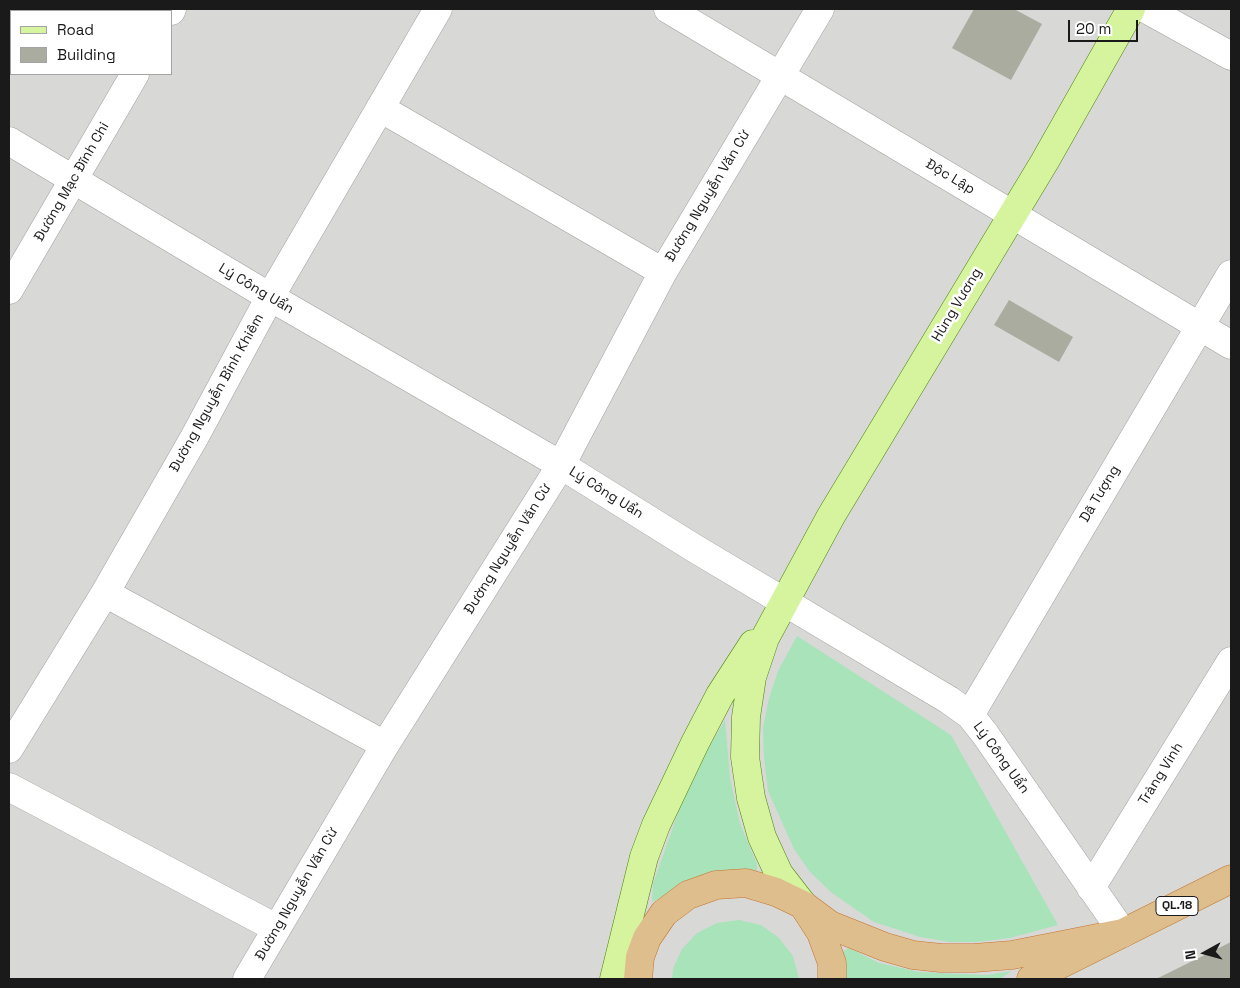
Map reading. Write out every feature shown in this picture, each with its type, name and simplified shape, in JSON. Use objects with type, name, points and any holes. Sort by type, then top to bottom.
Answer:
[{"type":"highway","name":"QL.18","points":[[1123,933],[1231,880]]},
{"type":"highway","points":[[633,967],[664,913],[688,895],[716,885],[746,884],[776,892],[803,906],[830,925],[885,947],[913,955],[942,958],[974,958],[1012,955],[1123,933]]},
{"type":"highway","points":[[803,906],[821,933],[832,963],[832,979]]},
{"type":"highway","points":[[1031,979],[1123,933]]},
{"type":"main road","name":"Hùng Vương","points":[[783,601],[851,482],[1012,214],[1131,9]]},
{"type":"main road","points":[[633,967],[644,857],[691,751],[720,695],[783,601]]},
{"type":"main road","points":[[783,601],[765,638],[752,677],[746,716],[746,757],[751,798],[762,836],[779,874],[803,906]]},
{"type":"main road","points":[[633,967],[644,857]]},
{"type":"street","name":"Đường Nguyễn Bỉnh Khiêm","points":[[9,749],[105,593],[194,438],[270,297],[438,9]]},
{"type":"street","name":"Độc Lập","points":[[668,9],[1231,345]]},
{"type":"street","name":"Đường Nguyễn Văn Cừ","points":[[248,979],[276,928],[385,746],[561,465],[663,272],[820,9]]},
{"type":"street","points":[[1146,9],[1231,56]]},
{"type":"street","name":"Đường Mạc Đĩnh Chi","points":[[9,290],[134,75]]},
{"type":"street","points":[[380,108],[663,272]]},
{"type":"street","name":"Lý Công Uẩn","points":[[9,141],[270,297],[561,465],[926,686],[970,715],[1123,933]]},
{"type":"street","name":"Dã Tượng","points":[[970,715],[1231,274]]},
{"type":"street","points":[[105,593],[385,746]]},
{"type":"street","name":"Tràng Vinh","points":[[1091,888],[1231,661]]},
{"type":"street","points":[[9,787],[276,928]]},
{"type":"shaded area","points":[[9,9],[1231,9],[1231,979],[9,979]]},
{"type":"green space","points":[[797,636],[951,735],[1058,925],[1010,938],[977,942],[950,942],[920,937],[874,922],[832,893],[810,872],[794,849],[768,791],[764,758],[763,728],[769,698],[778,671]]},
{"type":"green space","points":[[725,720],[730,778],[740,824],[757,864],[757,875],[693,882],[652,902],[653,884],[679,810],[700,763]]},
{"type":"green space","points":[[739,920],[761,925],[779,938],[793,956],[799,979],[672,979],[673,969],[682,949],[697,933],[717,923]]},
{"type":"green space","points":[[849,948],[879,963],[919,972],[986,975],[1012,971],[1000,979],[845,979],[843,951]]},
{"type":"building","points":[[974,9],[1014,9],[1042,24],[1011,80],[952,48]]},
{"type":"building","points":[[1009,300],[1073,337],[1059,362],[994,325]]},
{"type":"building","points":[[1231,942],[1231,979],[1156,979]]}]
